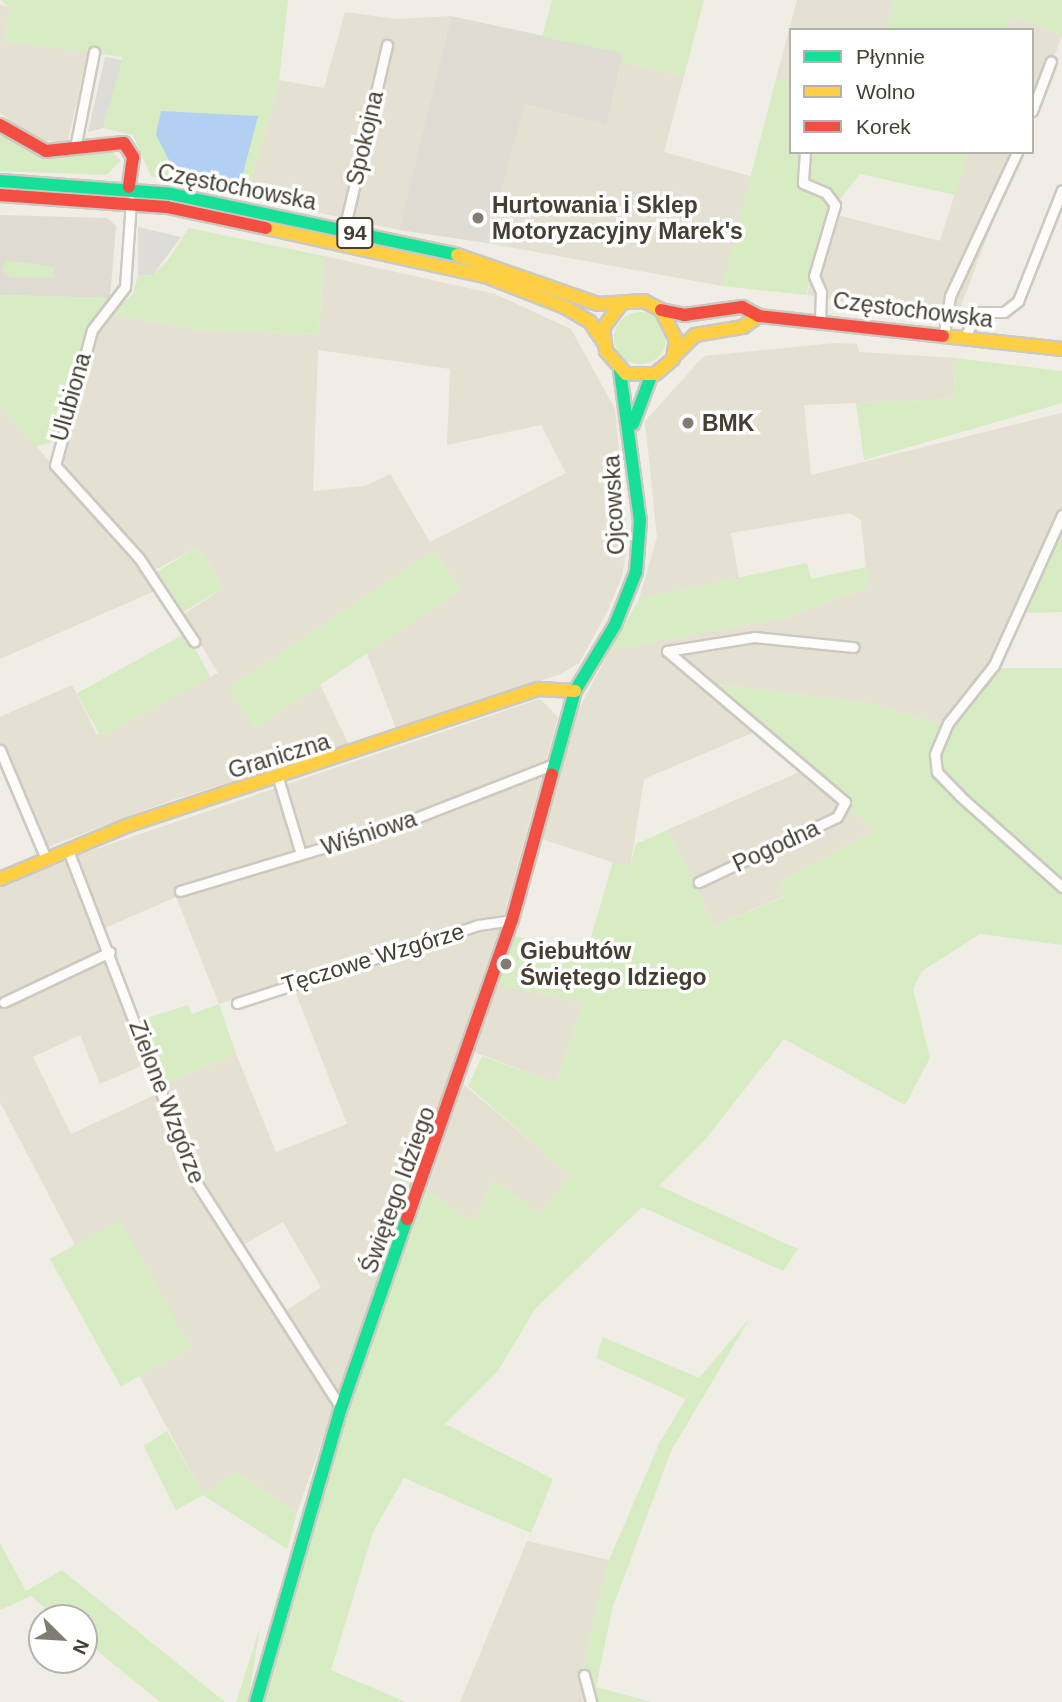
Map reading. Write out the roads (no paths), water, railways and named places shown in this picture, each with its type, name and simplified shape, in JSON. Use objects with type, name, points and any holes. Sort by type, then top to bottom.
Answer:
[{"type":"street","name":"Spokojna","points":[[344,230],[387,45]]},
{"type":"street","points":[[75,148],[94,52]]},
{"type":"street","points":[[1034,106],[1051,61]]},
{"type":"street","points":[[0,125],[38,149],[75,148],[105,140],[124,143],[133,157],[129,187]]},
{"type":"street","points":[[805,154],[803,183],[826,193],[835,205],[814,276],[821,292],[820,320]]},
{"type":"street","points":[[944,334],[950,296],[1016,154]]},
{"type":"street","name":"Częstochowska","points":[[0,181],[129,187],[344,230],[513,268],[598,304],[622,303]]},
{"type":"street","points":[[965,337],[977,312],[1004,312],[1018,302],[1062,190]]},
{"type":"street","name":"Częstochowska","points":[[0,195],[131,201],[503,281],[581,316],[603,341]]},
{"type":"street","name":"Ulubiona","points":[[131,201],[125,287],[92,330],[55,465],[139,558],[194,640]]},
{"type":"street","name":"94","points":[[622,303],[645,301],[661,310]]},
{"type":"street","points":[[603,341],[606,322],[622,303]]},
{"type":"street","name":"Częstochowska","points":[[661,310],[684,315],[742,307],[759,316],[820,320],[1062,349]]},
{"type":"street","points":[[661,310],[674,332],[673,359]]},
{"type":"street","name":"Częstochowska","points":[[673,359],[695,335],[743,327],[759,316]]},
{"type":"street","name":"94","points":[[603,341],[621,371]]},
{"type":"street","name":"94","points":[[651,376],[673,359]]},
{"type":"street","points":[[621,371],[651,376]]},
{"type":"street","name":"Ojcowska","points":[[575,691],[622,610],[639,562],[632,428],[621,371]]},
{"type":"street","name":"Ojcowska","points":[[632,428],[651,376]]},
{"type":"street","points":[[1062,515],[994,665],[948,723],[935,754],[937,772],[1062,887]]},
{"type":"street","name":"Pogodna","points":[[699,882],[837,817],[845,802],[667,651],[754,637],[853,647]]},
{"type":"street","name":"Graniczna","points":[[0,879],[68,850],[539,689],[575,691]]},
{"type":"street","name":"Świętego Idziego","points":[[257,1702],[263,1661],[341,1408],[512,920],[575,691]]},
{"type":"street","points":[[0,750],[46,859]]},
{"type":"street","name":"Wiśniowa","points":[[180,891],[396,826],[554,764]]},
{"type":"street","points":[[278,778],[301,854]]},
{"type":"street","name":"Zielone Wzgórze","points":[[68,850],[110,952],[194,1179],[341,1408]]},
{"type":"street","name":"Tęczowe Wzgórze","points":[[237,1003],[448,934],[512,920]]},
{"type":"street","points":[[4,1002],[110,952]]},
{"type":"street","points":[[584,1675],[591,1702]]},
{"type":"water","points":[[161,111],[258,116],[240,185],[173,168],[156,135]]},
{"type":"place","name":"Hurtowania i Sklep Motoryzacyjny Marek's","points":[[478,218]]},
{"type":"place","name":"BMK","points":[[688,423]]},
{"type":"place","name":"Giebułtów Świętego Idziego","points":[[506,964]]}]
